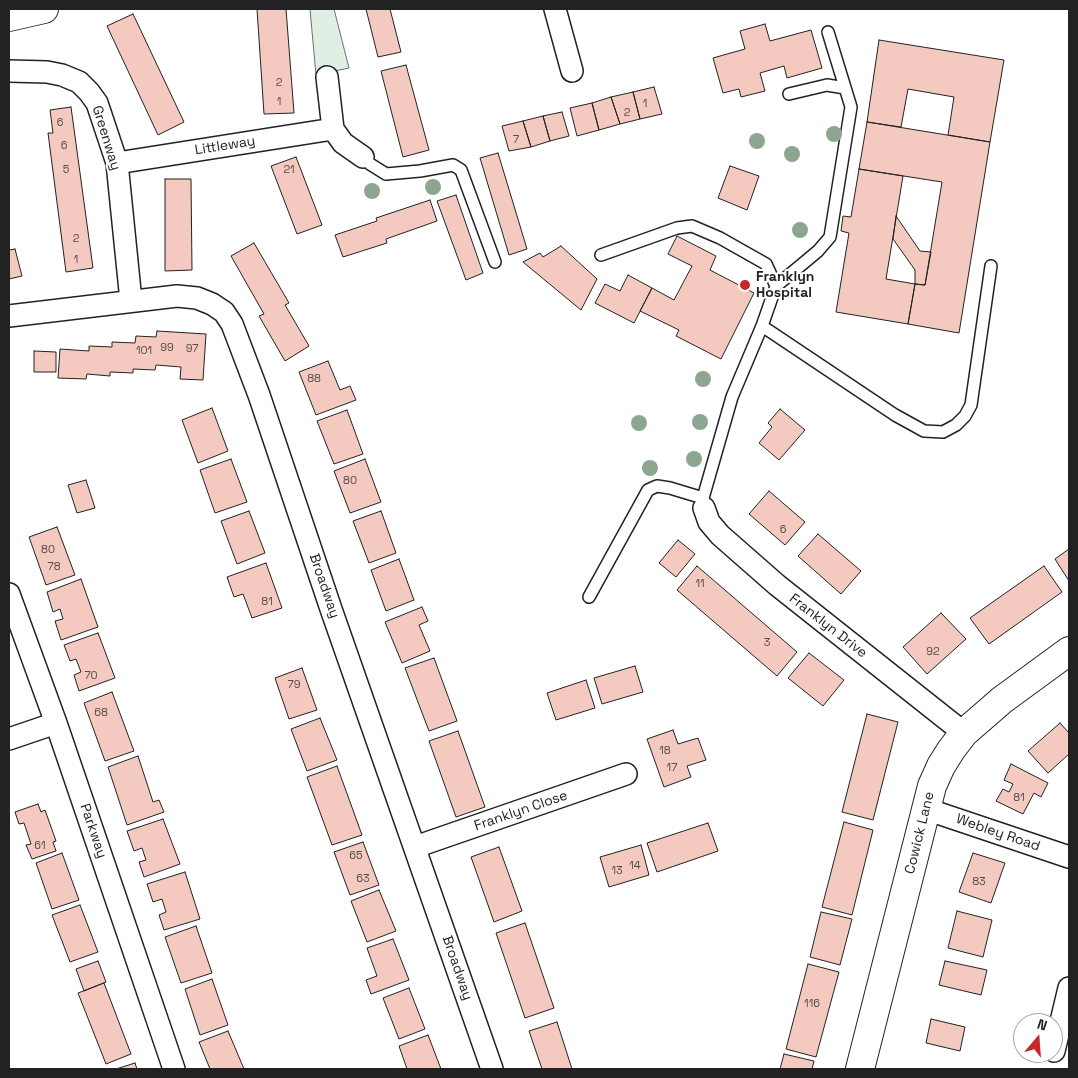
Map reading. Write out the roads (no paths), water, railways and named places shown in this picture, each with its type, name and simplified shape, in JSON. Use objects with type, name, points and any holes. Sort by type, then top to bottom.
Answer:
[{"type":"street","points":[[9,17],[44,9]]},
{"type":"street","points":[[555,9],[572,71]]},
{"type":"street","name":"Greenway","points":[[9,71],[62,74],[79,82],[97,104],[117,163],[131,301]]},
{"type":"street","points":[[327,77],[333,129],[343,143],[363,157]]},
{"type":"street","name":"Littleway","points":[[117,163],[333,129]]},
{"type":"street","name":"Broadway","points":[[9,316],[177,296],[197,298],[212,304],[224,312],[232,324],[259,395],[492,1069]]},
{"type":"street","name":"Franklyn Drive","points":[[703,503],[709,522],[720,535],[777,585],[964,733]]},
{"type":"street","name":"Parkway","points":[[9,594],[56,723],[174,1069]]},
{"type":"street","name":"Cowick Lane","points":[[860,1069],[932,786],[941,766],[950,750],[964,733],[1002,700],[1069,651]]},
{"type":"street","points":[[9,739],[56,723]]},
{"type":"street","name":"Franklyn Close","points":[[415,847],[626,774]]},
{"type":"street","name":"Webley Road","points":[[926,809],[1069,857]]},
{"type":"street","points":[[1063,1013],[1069,988]]},
{"type":"lane","points":[[589,597],[648,490],[657,486],[670,488],[703,503],[732,397],[762,326],[776,286],[818,251],[830,237],[851,107],[828,32]]},
{"type":"lane","points":[[789,94],[827,85],[845,88]]},
{"type":"lane","points":[[363,157],[386,174],[454,165],[461,170],[494,262]]},
{"type":"lane","points":[[601,255],[676,228],[692,226],[720,238],[766,264],[776,286]]},
{"type":"lane","points":[[762,326],[896,415],[924,431],[943,432],[956,425],[965,416],[971,405],[990,266]]},
{"type":"place","name":"Franklyn Hospital","points":[[745,285]]}]
